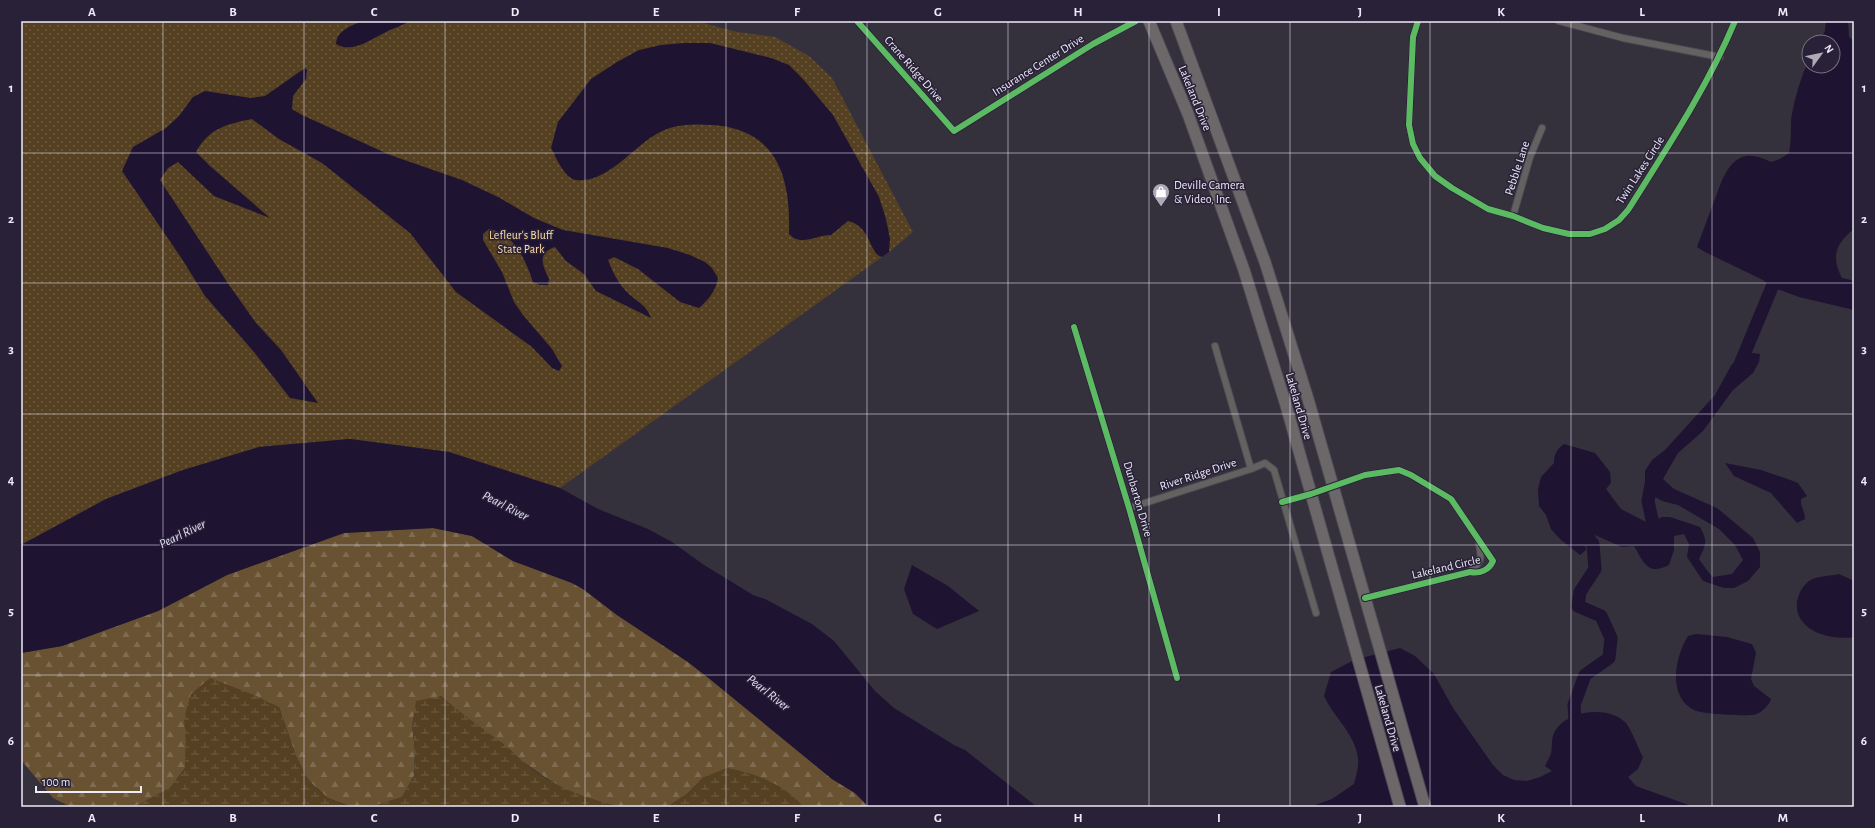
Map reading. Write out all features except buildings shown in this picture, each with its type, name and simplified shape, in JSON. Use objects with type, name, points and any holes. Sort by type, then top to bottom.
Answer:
[{"type":"highway","name":"Lakeland Drive","points":[[1149,21],[1190,121],[1244,270],[1285,402],[1400,807]]},
{"type":"highway","name":"Lakeland Drive","points":[[1176,21],[1265,262],[1308,399],[1425,807]]},
{"type":"street","name":"Crane Ridge Drive","points":[[857,21],[954,131]]},
{"type":"street","name":"Insurance Center Drive","points":[[954,131],[1093,44],[1136,21]]},
{"type":"street","name":"Twin Lakes Circle","points":[[1418,21],[1413,37],[1411,59],[1409,126],[1412,144],[1420,158],[1435,176],[1452,188],[1488,209],[1513,216],[1543,228],[1569,234],[1590,234],[1606,229],[1619,220],[1628,210],[1689,113],[1720,57],[1735,21]]},
{"type":"street","points":[[1559,21],[1623,38],[1720,57]]},
{"type":"street","name":"Pebble Lane","points":[[1513,216],[1530,157],[1542,128]]},
{"type":"street","name":"Dunbarton Drive","points":[[1074,327],[1130,508],[1177,678]]},
{"type":"street","points":[[1215,346],[1251,469]]},
{"type":"street","name":"River Ridge Drive","points":[[1130,508],[1251,469],[1265,463],[1274,470],[1282,502]]},
{"type":"street","name":"Lakeland Circle","points":[[1282,502],[1311,494],[1332,485],[1365,475],[1399,470],[1411,475],[1451,498],[1493,561],[1487,570],[1476,573],[1470,572],[1365,598]]},
{"type":"street","points":[[1282,502],[1316,613]]},
{"type":"street","name":"Lakeland Circle","points":[[1470,572],[1478,564],[1481,557],[1479,541]]},
{"type":"green space","name":"Lefleur's Bluff State Park","points":[[21,21],[696,21],[737,32],[775,37],[809,56],[832,78],[913,232],[889,252],[560,488],[449,452],[350,439],[259,447],[183,470],[106,499],[21,545]]},
{"type":"green space","points":[[433,528],[472,536],[513,561],[572,583],[583,589],[617,615],[688,662],[832,779],[855,793],[869,807],[803,807],[797,800],[704,777],[687,794],[667,807],[620,807],[567,791],[522,761],[502,743],[460,713],[441,696],[412,725],[415,751],[414,776],[402,797],[377,805],[352,807],[328,798],[308,780],[296,756],[279,707],[186,744],[185,768],[170,788],[134,807],[71,807],[53,798],[21,760],[21,653],[62,646],[158,611],[227,575],[344,533]]},
{"type":"green space","points":[[210,678],[254,695],[279,707],[296,757],[309,780],[318,790],[329,798],[352,807],[134,807],[170,788],[185,768],[186,744],[184,718],[191,694]]},
{"type":"green space","points":[[441,696],[504,744],[522,761],[545,778],[580,795],[620,807],[356,807],[377,805],[402,797],[414,776],[415,751],[412,725],[416,701]]},
{"type":"green space","points":[[727,768],[749,773],[769,781],[787,792],[803,807],[667,807],[687,794],[704,777]]},
{"type":"water","points":[[363,21],[409,21],[368,42],[348,47],[342,47],[336,44],[339,35],[345,29]]},
{"type":"water","points":[[1826,21],[1848,21],[1849,37],[1854,41],[1854,229],[1839,246],[1836,257],[1842,278],[1851,280],[1854,283],[1854,310],[1799,297],[1772,287],[1763,280],[1697,247],[1722,180],[1731,165],[1742,157],[1755,156],[1771,162],[1780,159],[1789,153],[1791,141],[1791,121],[1803,74],[1841,74],[1841,34],[1823,34]]},
{"type":"water","points":[[710,43],[771,58],[789,65],[802,78],[833,115],[879,197],[890,239],[889,252],[882,257],[878,255],[874,251],[861,228],[848,221],[831,235],[799,240],[789,234],[787,193],[783,176],[776,160],[765,146],[752,136],[734,128],[701,124],[672,127],[656,134],[601,175],[589,179],[576,180],[564,171],[551,148],[558,122],[591,79],[639,50],[661,45]]},
{"type":"water","points":[[305,68],[307,70],[306,79],[293,96],[292,109],[302,115],[390,155],[462,180],[498,197],[534,218],[563,230],[668,248],[690,255],[705,262],[712,268],[718,278],[713,291],[699,308],[680,302],[638,269],[614,257],[608,260],[620,283],[630,295],[645,307],[651,318],[596,291],[584,274],[566,261],[555,247],[543,256],[543,265],[549,279],[548,285],[540,285],[533,282],[518,249],[506,236],[489,229],[483,234],[483,240],[502,272],[514,302],[552,349],[562,366],[559,371],[552,368],[532,347],[456,292],[410,233],[322,163],[279,139],[252,119],[227,125],[213,132],[207,137],[196,152],[270,218],[214,196],[178,162],[168,168],[160,180],[227,282],[256,323],[281,350],[318,403],[290,398],[254,352],[205,296],[182,259],[122,171],[133,147],[166,128],[179,116],[193,97],[205,91],[251,98],[265,96]]},
{"type":"water","points":[[1753,353],[1760,354],[1759,362],[1753,373],[1733,390],[1703,431],[1678,453],[1663,479],[1674,489],[1717,508],[1753,538],[1760,552],[1760,567],[1748,581],[1734,588],[1724,588],[1703,581],[1687,557],[1689,544],[1684,534],[1674,536],[1674,550],[1669,565],[1656,569],[1647,566],[1634,546],[1622,547],[1588,532],[1584,535],[1586,550],[1580,555],[1560,539],[1551,529],[1546,515],[1539,506],[1538,489],[1541,477],[1554,463],[1556,452],[1564,444],[1595,453],[1610,472],[1611,483],[1606,489],[1621,509],[1653,524],[1661,517],[1670,517],[1700,527],[1705,543],[1699,559],[1713,577],[1732,574],[1743,560],[1735,545],[1719,529],[1678,505],[1662,501],[1654,496],[1645,483],[1645,471],[1652,460],[1665,450],[1715,395],[1732,364]]},
{"type":"water","name":"Pearl River","points":[[350,439],[449,452],[560,488],[598,509],[648,529],[672,542],[704,565],[753,595],[765,599],[812,624],[834,641],[875,691],[894,708],[954,745],[965,750],[1037,807],[869,807],[855,793],[832,779],[688,662],[617,615],[583,589],[572,583],[513,561],[472,536],[433,528],[344,533],[227,575],[158,611],[62,646],[21,653],[21,545],[106,499],[183,470],[259,447]]},
{"type":"water","points":[[1725,463],[1761,470],[1798,483],[1807,496],[1801,499],[1805,519],[1797,523],[1771,493],[1734,476]]},
{"type":"water","points":[[912,565],[948,586],[979,611],[937,629],[913,614],[904,589]]},
{"type":"water","points":[[1839,574],[1854,581],[1854,637],[1835,637],[1816,632],[1801,620],[1798,612],[1798,596],[1802,588],[1809,581],[1824,576]]},
{"type":"water","points":[[1696,634],[1727,637],[1752,644],[1756,653],[1751,679],[1754,686],[1771,699],[1764,710],[1753,715],[1726,715],[1694,710],[1685,704],[1677,686],[1677,665],[1683,645],[1688,636]]},
{"type":"water","points":[[1400,648],[1415,656],[1434,674],[1453,708],[1493,765],[1503,775],[1514,780],[1527,781],[1552,771],[1545,766],[1551,754],[1553,738],[1557,728],[1571,717],[1590,712],[1600,712],[1618,717],[1625,722],[1632,733],[1643,757],[1638,769],[1628,777],[1636,786],[1694,807],[1310,807],[1332,799],[1354,784],[1358,768],[1358,759],[1353,742],[1324,696],[1331,672],[1354,660]]},
{"type":"waterway","points":[[1736,374],[1772,287]]},
{"type":"waterway","points":[[1641,536],[1653,524],[1648,501],[1653,474]]},
{"type":"waterway","points":[[1575,521],[1593,544],[1595,569],[1580,592],[1578,606],[1601,616],[1611,638],[1609,658],[1585,675],[1574,705],[1576,734]]},
{"type":"cycle path","points":[[857,21],[954,131],[1093,44],[1136,21]]},
{"type":"cycle path","points":[[1418,21],[1413,37],[1409,125],[1413,144],[1420,158],[1435,176],[1452,188],[1488,209],[1513,216],[1543,228],[1569,234],[1590,234],[1605,229],[1619,220],[1628,210],[1672,141],[1699,94],[1735,21]]},
{"type":"cycle path","points":[[1074,327],[1129,508],[1177,678]]},
{"type":"cycle path","points":[[1282,502],[1311,494],[1365,475],[1399,470],[1411,475],[1451,499],[1493,561],[1487,569],[1481,572],[1470,572],[1365,598]]},
{"type":"place","name":"Deville Camera & Video, Inc.","points":[[1161,207]]}]
